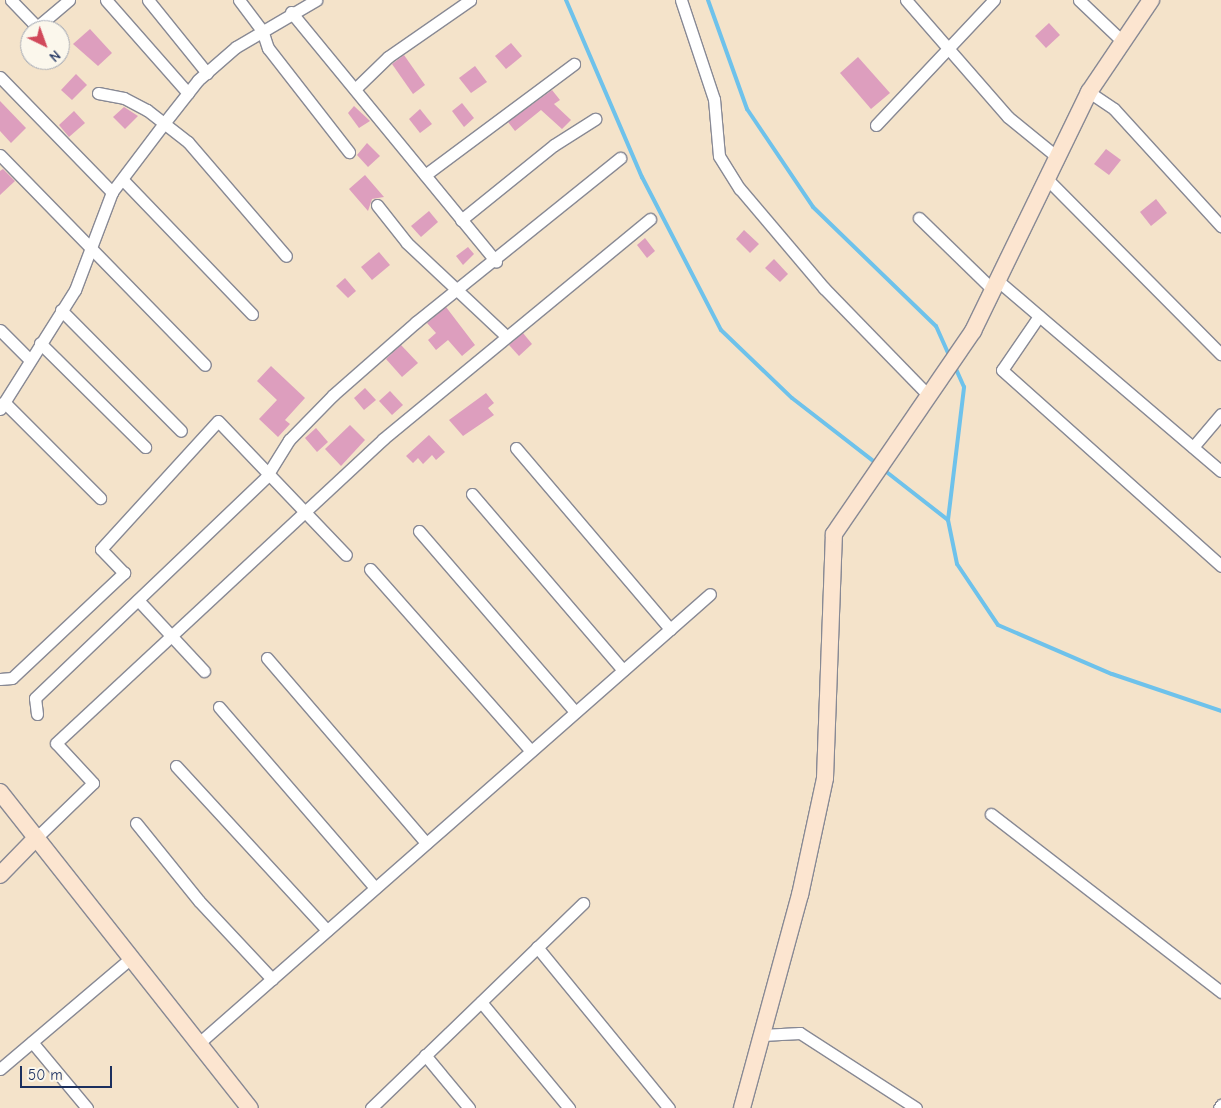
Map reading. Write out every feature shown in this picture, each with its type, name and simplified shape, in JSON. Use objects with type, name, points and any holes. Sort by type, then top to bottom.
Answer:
[{"type":"street","points":[[11,0],[37,27],[70,0]]},
{"type":"street","points":[[106,0],[188,93]]},
{"type":"street","points":[[148,0],[207,73]]},
{"type":"street","points":[[239,0],[262,30],[268,48],[349,152]]},
{"type":"street","points":[[100,498],[2,406],[29,359],[61,310],[92,251],[112,192],[123,180],[164,122],[207,73],[262,30],[291,12],[316,0]]},
{"type":"street","points":[[354,89],[388,57],[470,0]]},
{"type":"street","points":[[681,0],[714,99],[715,138],[725,164],[824,288],[928,394]]},
{"type":"street","points":[[906,0],[948,52],[1008,117],[1058,157]]},
{"type":"street","points":[[876,125],[948,52],[994,0]]},
{"type":"street","points":[[1079,0],[1122,40]]},
{"type":"street","points":[[742,1108],[800,895],[826,778],[834,534],[928,394],[946,372],[972,331],[1089,92],[1122,40],[1151,0]]},
{"type":"street","points":[[291,12],[496,262]]},
{"type":"street","points":[[425,175],[574,64]]},
{"type":"street","points":[[0,77],[112,192]]},
{"type":"street","points":[[1089,92],[1114,109],[1221,226]]},
{"type":"street","points":[[98,93],[124,98],[164,122],[214,170],[286,256]]},
{"type":"street","points":[[461,220],[554,145],[595,119]]},
{"type":"street","points":[[0,155],[205,365]]},
{"type":"street","points":[[37,714],[35,698],[270,471],[289,440],[333,395],[620,158]]},
{"type":"street","points":[[1047,179],[1221,354]]},
{"type":"street","points":[[123,180],[252,314]]},
{"type":"street","points":[[377,204],[407,243],[460,289],[505,335]]},
{"type":"street","points":[[919,218],[994,284],[1039,316],[1221,471]]},
{"type":"street","points":[[0,875],[93,783],[56,743],[170,633],[305,510],[505,335],[650,219]]},
{"type":"street","points":[[61,310],[182,431]]},
{"type":"street","points":[[1039,316],[1002,370],[1221,566]]},
{"type":"street","points":[[0,330],[29,359]]},
{"type":"street","points":[[40,343],[145,447]]},
{"type":"street","points":[[1193,447],[1221,414]]},
{"type":"street","points":[[0,679],[12,678],[124,573],[101,549],[218,421],[270,471],[346,555]]},
{"type":"street","points":[[516,448],[670,629]]},
{"type":"street","points":[[472,494],[623,670]]},
{"type":"street","points":[[419,531],[575,712]]},
{"type":"street","points":[[370,570],[532,751]]},
{"type":"street","points":[[198,1043],[710,594]]},
{"type":"street","points":[[138,600],[204,671]]},
{"type":"street","points":[[267,658],[426,844]]},
{"type":"street","points":[[219,707],[375,888]]},
{"type":"street","points":[[176,766],[327,930]]},
{"type":"street","points":[[0,792],[250,1108]]},
{"type":"street","points":[[991,814],[1221,992]]},
{"type":"street","points":[[136,823],[199,901],[272,979]]},
{"type":"street","points":[[370,1108],[583,903]]},
{"type":"street","points":[[537,947],[669,1108]]},
{"type":"street","points":[[0,1069],[131,958]]},
{"type":"street","points":[[481,1002],[570,1108]]},
{"type":"street","points":[[762,1035],[800,1033],[916,1108]]},
{"type":"street","points":[[32,1042],[87,1108]]},
{"type":"street","points":[[425,1055],[469,1108]]},
{"type":"building","points":[[1049,23],[1060,35],[1046,48],[1035,36]]},
{"type":"building","points":[[90,29],[112,53],[98,66],[73,44]]},
{"type":"building","points":[[511,43],[522,56],[506,69],[495,56]]},
{"type":"building","points":[[404,55],[425,85],[413,94],[392,64]]},
{"type":"building","points":[[858,57],[890,93],[871,109],[840,73]]},
{"type":"building","points":[[475,66],[487,82],[471,93],[459,78]]},
{"type":"building","points":[[76,74],[87,85],[72,100],[61,90]]},
{"type":"building","points":[[552,90],[560,100],[554,104],[571,120],[562,129],[541,110],[515,131],[508,122]]},
{"type":"building","points":[[0,101],[26,128],[11,143],[0,131]]},
{"type":"building","points":[[462,103],[474,118],[464,127],[452,111]]},
{"type":"building","points":[[354,106],[370,121],[359,128],[348,113]]},
{"type":"building","points":[[124,107],[138,116],[125,129],[113,117]]},
{"type":"building","points":[[420,109],[432,124],[420,133],[409,119]]},
{"type":"building","points":[[74,111],[85,123],[69,137],[59,125]]},
{"type":"building","points":[[367,143],[380,156],[368,167],[357,155]]},
{"type":"building","points":[[1106,149],[1121,160],[1109,175],[1094,164]]},
{"type":"building","points":[[3,169],[15,181],[0,195],[0,171]]},
{"type":"building","points":[[365,175],[384,197],[372,199],[368,211],[349,189]]},
{"type":"building","points":[[1156,199],[1167,213],[1151,226],[1140,212]]},
{"type":"building","points":[[429,211],[438,222],[421,237],[411,226]]},
{"type":"building","points":[[744,230],[759,244],[750,253],[736,239]]},
{"type":"building","points":[[645,238],[655,251],[647,258],[637,245]]},
{"type":"building","points":[[468,247],[474,254],[463,265],[456,256]]},
{"type":"building","points":[[379,252],[390,265],[372,280],[361,267]]},
{"type":"building","points":[[774,259],[788,274],[780,282],[765,268]]},
{"type":"building","points":[[345,278],[356,291],[348,298],[336,286]]},
{"type":"building","points":[[446,307],[475,345],[462,356],[448,340],[436,350],[428,340],[436,333],[427,323]]},
{"type":"building","points":[[523,333],[532,344],[519,356],[509,345]]},
{"type":"building","points":[[401,345],[418,363],[402,377],[386,359]]},
{"type":"building","points":[[271,366],[305,398],[285,420],[290,424],[278,437],[259,419],[277,400],[257,381]]},
{"type":"building","points":[[365,388],[376,400],[364,410],[354,398]]},
{"type":"building","points":[[390,391],[403,405],[392,415],[379,401]]},
{"type":"building","points":[[486,393],[494,403],[488,408],[494,415],[463,436],[449,420]]},
{"type":"building","points":[[350,425],[365,440],[341,466],[325,449]]},
{"type":"building","points":[[316,428],[328,442],[317,452],[305,438]]},
{"type":"building","points":[[429,435],[445,452],[436,460],[432,455],[423,464],[418,458],[413,463],[406,456]]},
{"type":"waterway","points":[[566,0],[642,177],[721,330],[792,398],[877,464]]},
{"type":"waterway","points":[[708,0],[747,109],[813,207],[936,326],[950,357]]},
{"type":"waterway","points":[[948,520],[964,387],[954,365]]},
{"type":"waterway","points":[[884,470],[948,520],[957,564],[998,625],[1112,674],[1221,711]]}]
